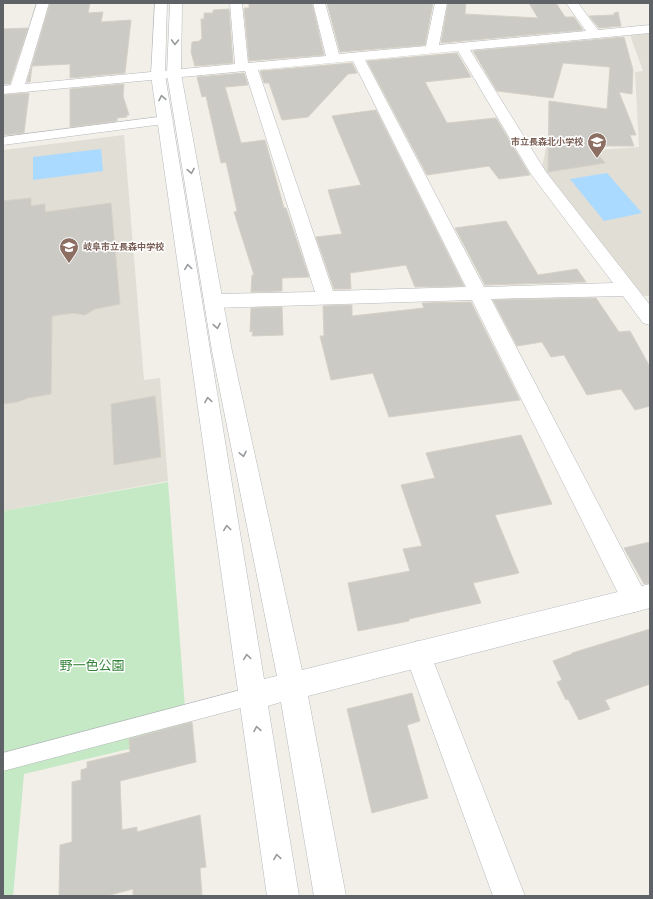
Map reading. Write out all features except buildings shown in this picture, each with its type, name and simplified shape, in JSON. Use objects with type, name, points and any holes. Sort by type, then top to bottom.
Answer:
[{"type":"street","points":[[43,3],[10,89],[650,29]]},
{"type":"street","points":[[160,3],[166,74],[166,120],[283,896]]},
{"type":"street","points":[[176,3],[166,74],[292,685],[330,896]]},
{"type":"street","points":[[236,3],[246,67],[326,298]]},
{"type":"street","points":[[319,3],[333,58]]},
{"type":"street","points":[[434,49],[432,47],[441,3]]},
{"type":"street","points":[[572,3],[594,34]]},
{"type":"street","points":[[461,46],[539,174],[650,318]]},
{"type":"street","points":[[252,696],[642,598],[478,293],[357,56]]},
{"type":"street","points":[[3,142],[166,120]]},
{"type":"street","points":[[213,301],[628,288]]},
{"type":"street","points":[[418,654],[510,896]]},
{"type":"lane","points":[[3,762],[252,696]]},
{"type":"shaded area","name":"市立長森北小学校","points":[[650,33],[650,296],[643,296],[542,167],[547,143],[597,150],[639,147],[635,72],[643,71],[630,35]]},
{"type":"shaded area","name":"岐阜市立長森中学校","points":[[124,135],[144,380],[160,378],[168,481],[3,511],[3,150]]},
{"type":"green space","name":"野一色公園","points":[[168,482],[187,735],[24,774],[13,896],[3,896],[3,511]]},
{"type":"water","points":[[101,149],[103,171],[33,180],[33,157]]},
{"type":"water","points":[[607,173],[642,213],[604,221],[570,179]]},
{"type":"place","name":"市立長森北小学校","points":[[597,159]]},
{"type":"place","name":"岐阜市立長森中学校","points":[[69,264]]}]
